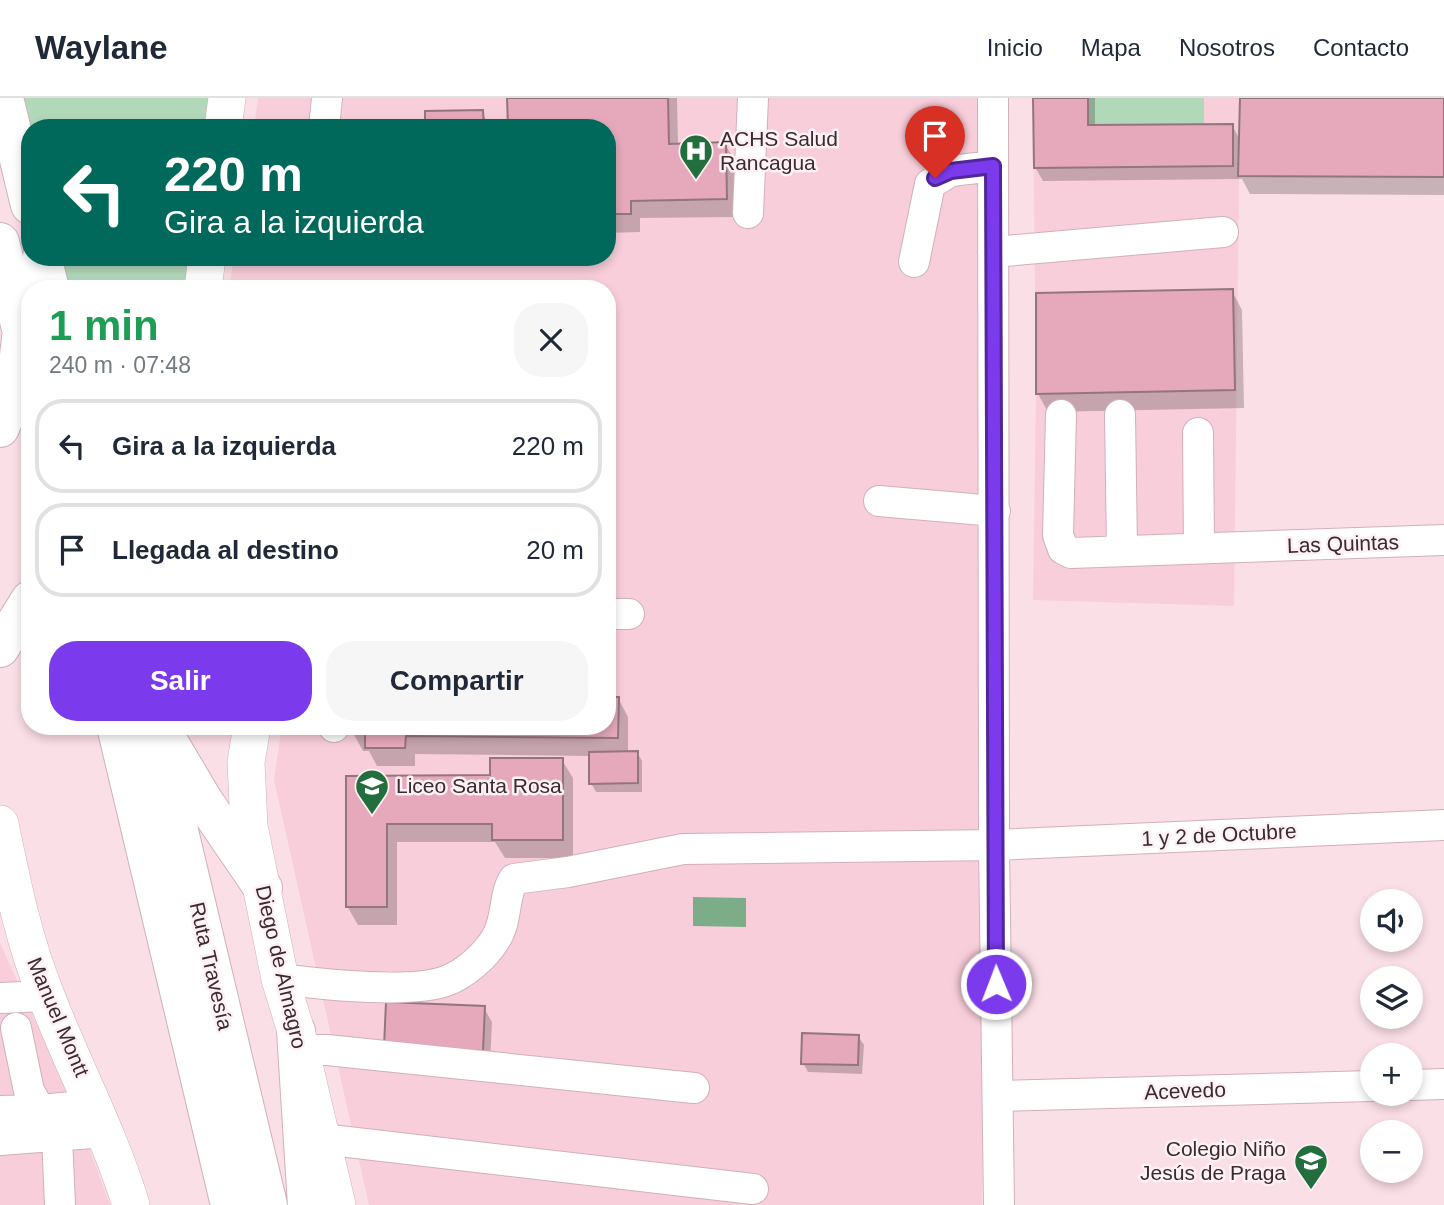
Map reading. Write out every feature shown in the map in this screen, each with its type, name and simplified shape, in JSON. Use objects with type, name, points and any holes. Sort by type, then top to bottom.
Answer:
[{"type":"highway","points":[[4,98],[21,168]]},
{"type":"highway","points":[[0,242],[21,329],[19,371],[0,428]]},
{"type":"highway","points":[[0,648],[21,614]]},
{"type":"highway","name":"Ruta Travesía","points":[[118,735],[230,1205]]},
{"type":"highway","name":"Ruta Travesía","points":[[156,735],[268,1205]]},
{"type":"highway","points":[[166,735],[203,800],[262,888]]},
{"type":"highway","points":[[298,1040],[307,1205]]},
{"type":"main road","points":[[224,119],[227,98]]},
{"type":"main road","name":"Diego de Almagro","points":[[251,735],[246,794],[249,826],[280,979],[298,1040],[337,1205]]},
{"type":"main road","name":"Manuel Montt","points":[[0,824],[12,934],[46,996],[100,1118],[131,1205]]},
{"type":"street","points":[[325,119],[327,98]]},
{"type":"street","points":[[748,213],[753,98]]},
{"type":"street","points":[[993,98],[994,845],[999,1205]]},
{"type":"street","points":[[914,262],[930,184],[951,171],[993,166]]},
{"type":"street","points":[[993,252],[1223,232]]},
{"type":"street","name":"Las Quintas","points":[[1062,415],[1058,535],[1063,550],[1071,553],[1122,549],[1444,540]]},
{"type":"street","points":[[1120,415],[1122,549]]},
{"type":"street","points":[[1198,433],[1199,548]]},
{"type":"street","points":[[879,501],[995,511]]},
{"type":"street","name":"1 y 2 de Octubre","points":[[280,979],[404,986],[447,981],[476,961],[493,943],[504,923],[513,879],[568,872],[683,849],[994,845],[1444,825]]},
{"type":"street","points":[[0,998],[46,996]]},
{"type":"street","points":[[16,1028],[29,1091],[40,1110]]},
{"type":"street","points":[[298,1040],[327,1050],[694,1088]]},
{"type":"street","points":[[1423,1085],[1444,1084]]},
{"type":"street","name":"Acevedo","points":[[998,1096],[1360,1086]]},
{"type":"street","points":[[0,1111],[40,1110],[100,1118]]},
{"type":"street","points":[[0,1140],[57,1137],[100,1118]]},
{"type":"street","points":[[57,1137],[60,1205]]},
{"type":"street","points":[[322,1139],[753,1189]]},
{"type":"shaded area","points":[[20,98],[209,98],[207,119],[27,119]]},
{"type":"shaded area","points":[[258,98],[983,98],[982,1205],[369,1205],[274,780],[281,735],[616,735],[616,280],[230,280],[233,266],[616,266],[616,119],[255,119]]},
{"type":"shaded area","points":[[1033,98],[1240,98],[1234,606],[1033,600],[1036,394]]},
{"type":"shaded area","points":[[1088,98],[1204,98],[1204,124],[1088,125]]},
{"type":"shaded area","points":[[63,266],[188,266],[187,280],[67,280]]},
{"type":"shaded area","points":[[693,897],[746,898],[746,927],[693,926]]},
{"type":"shaded area","points":[[0,943],[73,1104],[110,1205],[0,1205]]},
{"type":"building","points":[[507,98],[668,98],[669,144],[726,142],[727,199],[631,201],[631,214],[616,214],[616,119],[508,119]]},
{"type":"building","points":[[1033,98],[1088,98],[1088,125],[1233,124],[1233,166],[1034,168]]},
{"type":"building","points":[[1240,98],[1444,98],[1444,177],[1238,176]]},
{"type":"building","points":[[483,110],[484,119],[425,119],[425,111]]},
{"type":"building","points":[[1233,289],[1235,390],[1036,394],[1036,293]]},
{"type":"building","points":[[616,697],[619,697],[618,738],[406,736],[405,748],[365,748],[365,735],[616,735]]},
{"type":"building","points":[[638,751],[638,783],[589,784],[589,752]]},
{"type":"building","points":[[490,758],[563,758],[563,840],[492,840],[492,824],[387,824],[387,907],[346,907],[346,776],[490,775]]},
{"type":"building","points":[[386,1002],[485,1006],[483,1051],[384,1047]]},
{"type":"building","points":[[802,1033],[859,1035],[858,1065],[801,1064]]},
{"type":"place","name":"ACHS Salud Rancagua","points":[[696,181]]},
{"type":"place","name":"Liceo Santa Rosa","points":[[372,816]]},
{"type":"place","name":"Colegio Niño Jesús de Praga","points":[[1311,1191]]},
{"type":"route","points":[[935,178],[951,171],[993,166],[996,984]]}]
